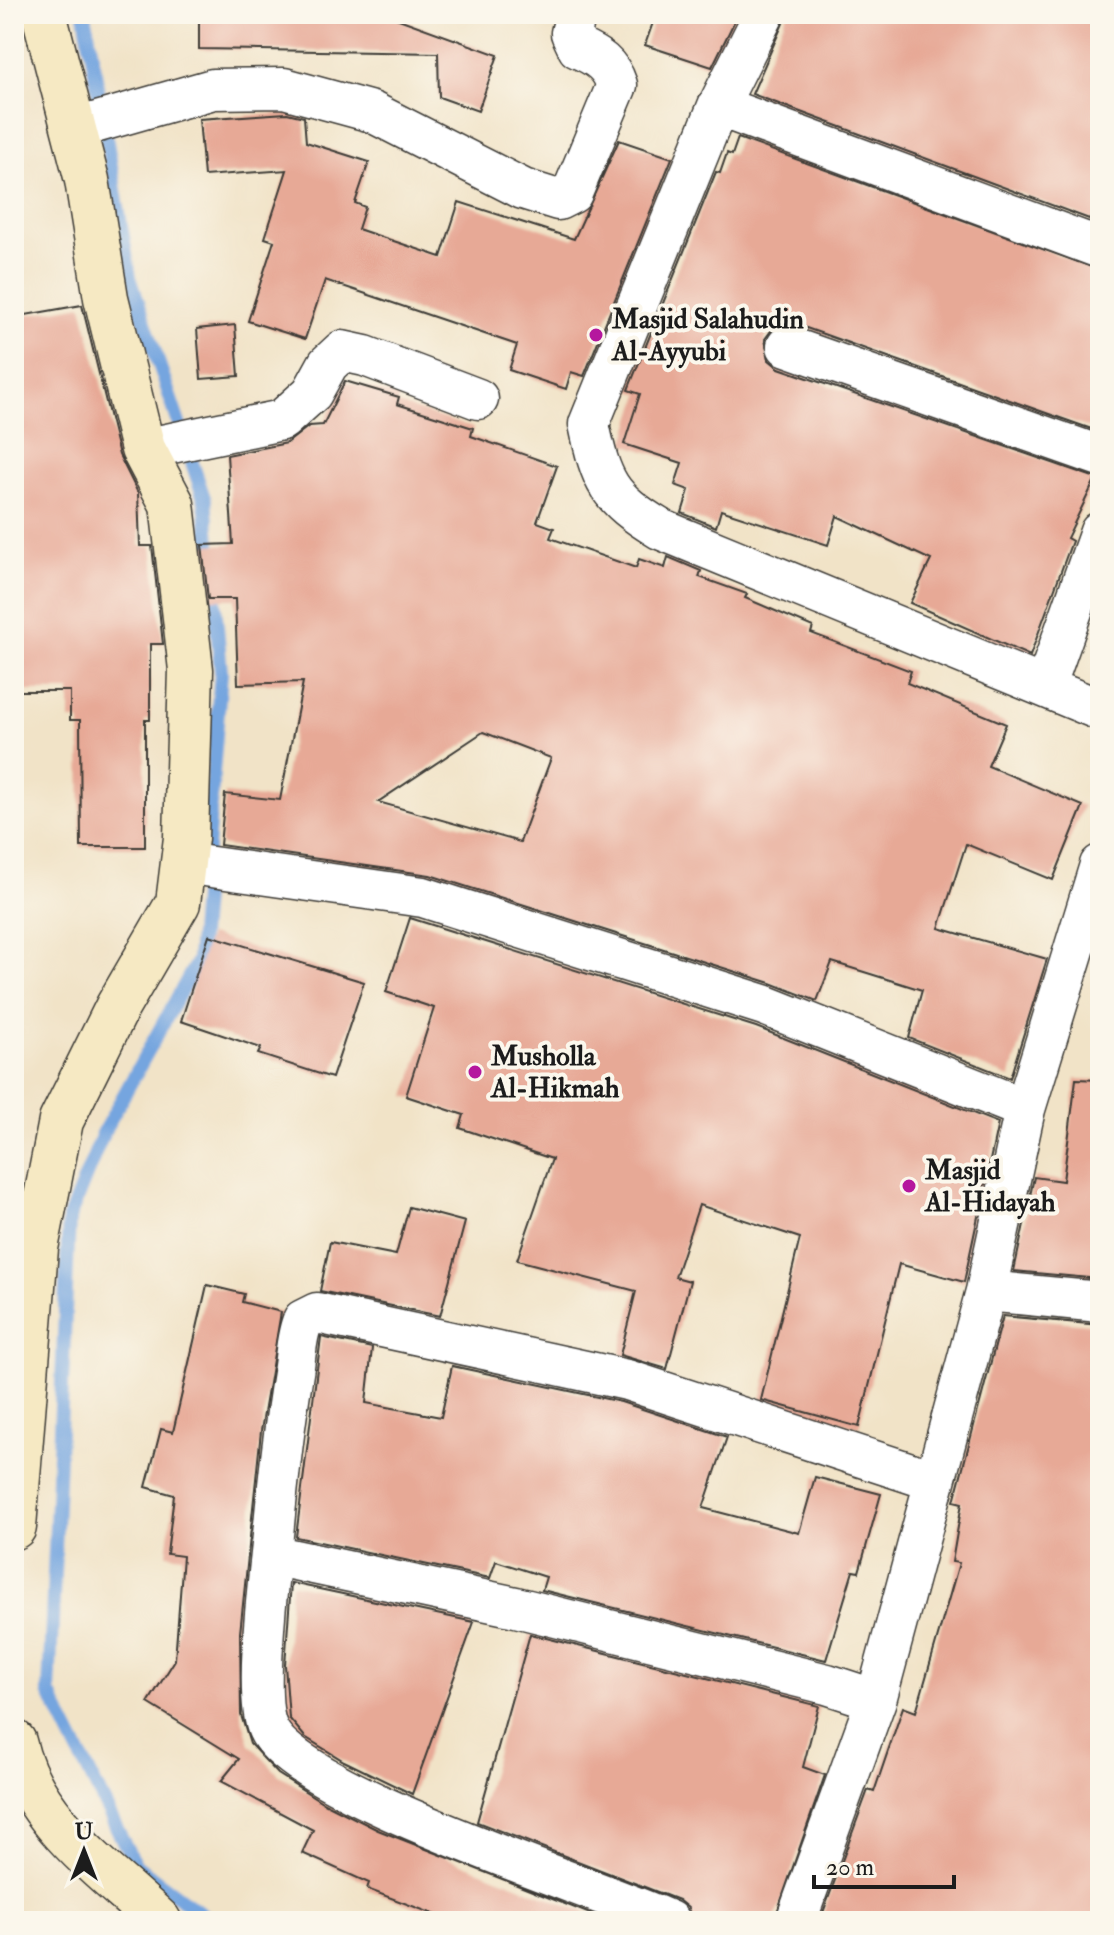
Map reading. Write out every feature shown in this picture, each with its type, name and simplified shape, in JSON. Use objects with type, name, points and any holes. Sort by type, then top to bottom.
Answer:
[{"type":"main road","points":[[14,1527],[36,1248],[61,1121],[118,1006],[178,903],[189,863],[191,670],[183,578],[172,504],[156,446],[106,298],[80,127],[44,14]]},
{"type":"main road","points":[[14,1742],[23,1775],[60,1829],[159,1921]]},
{"type":"street","points":[[80,127],[213,89],[284,88],[372,112],[523,189],[558,200],[572,193],[617,85],[612,70],[597,56],[578,48],[571,33],[576,14]]},
{"type":"street","points":[[764,14],[718,106],[589,424],[599,470],[624,508],[660,529],[1100,710]]},
{"type":"street","points":[[718,106],[1100,248]]},
{"type":"street","points":[[787,346],[1100,456]]},
{"type":"street","points":[[156,446],[282,420],[312,393],[328,364],[342,351],[365,356],[478,399]]},
{"type":"street","points":[[1045,687],[1100,532]]},
{"type":"street","points":[[189,863],[423,897],[580,944],[666,976],[764,1005],[1025,1109]]},
{"type":"street","points":[[796,1921],[876,1700],[986,1291],[1025,1109],[1097,887]]},
{"type":"street","points":[[986,1291],[1100,1302]]},
{"type":"street","points":[[669,1921],[507,1860],[336,1783],[288,1751],[268,1729],[261,1682],[271,1555],[282,1437],[301,1324],[317,1313],[627,1380],[935,1481]]},
{"type":"street","points":[[271,1555],[516,1607],[827,1684],[876,1700]]},
{"type":"building","points":[[199,14],[385,14],[498,55],[478,111],[439,97],[438,53],[199,49]]},
{"type":"building","points":[[656,14],[738,14],[712,67],[645,45]]},
{"type":"building","points":[[787,14],[1100,14],[1100,223],[752,94]]},
{"type":"building","points":[[287,113],[304,117],[306,142],[369,162],[355,203],[365,207],[358,229],[441,257],[459,202],[574,239],[619,140],[672,158],[584,376],[571,372],[566,389],[509,370],[517,345],[325,280],[305,339],[248,321],[274,241],[265,238],[287,170],[204,176],[199,119]]},
{"type":"building","points":[[738,138],[1100,270],[1100,432],[795,324],[784,323],[773,328],[765,339],[769,360],[779,368],[1096,478],[1067,538],[1072,541],[1030,656],[910,603],[931,560],[837,516],[828,545],[721,510],[716,527],[682,513],[689,490],[675,485],[682,463],[624,444],[640,394],[628,390],[716,172],[720,173],[727,153],[732,155]]},
{"type":"building","points":[[82,305],[119,455],[138,493],[140,546],[152,546],[163,644],[150,644],[150,720],[145,720],[145,847],[81,847],[80,720],[70,720],[70,691],[14,691],[14,317]]},
{"type":"building","points":[[235,325],[239,376],[201,379],[197,329]]},
{"type":"building","points":[[345,381],[399,397],[397,404],[473,428],[471,436],[557,466],[537,522],[554,528],[550,538],[636,568],[639,559],[665,568],[668,557],[701,571],[699,577],[747,594],[745,598],[813,627],[811,633],[911,671],[907,683],[1006,724],[988,766],[1083,806],[1053,880],[966,844],[939,928],[1047,959],[1010,1078],[909,1038],[922,990],[832,962],[817,1001],[771,983],[430,875],[220,845],[225,794],[280,800],[303,682],[238,684],[235,599],[208,599],[202,545],[233,544],[227,455],[287,443],[309,426],[323,425]],"holes":[[[483,732],[551,758],[520,842],[378,802]]]},
{"type":"building","points":[[410,918],[756,1027],[998,1123],[964,1282],[899,1264],[859,1427],[761,1400],[800,1238],[699,1205],[675,1277],[690,1281],[667,1369],[620,1355],[636,1291],[517,1260],[552,1159],[460,1128],[464,1115],[406,1096],[434,1008],[386,992]]},
{"type":"building","points":[[209,935],[364,982],[332,1078],[258,1054],[261,1048],[181,1021]]},
{"type":"building","points":[[1076,1079],[1100,1080],[1100,1279],[1014,1271],[1034,1177],[1063,1181]]},
{"type":"building","points":[[409,1207],[465,1222],[440,1316],[320,1291],[330,1242],[396,1255]]},
{"type":"building","points":[[207,1285],[244,1294],[242,1302],[281,1312],[261,1431],[240,1633],[241,1715],[250,1744],[278,1774],[322,1802],[378,1830],[608,1921],[452,1921],[367,1889],[369,1883],[302,1853],[313,1830],[221,1781],[239,1759],[148,1703],[175,1660],[183,1556],[167,1554],[174,1495],[146,1487],[161,1429],[173,1432]]},
{"type":"building","points":[[1003,1316],[1100,1325],[1100,1921],[820,1921],[868,1790],[874,1792],[903,1707],[916,1712],[959,1563],[952,1562],[962,1503],[954,1501]]},
{"type":"building","points":[[321,1337],[372,1348],[366,1403],[441,1417],[452,1366],[621,1402],[727,1437],[703,1508],[799,1533],[815,1477],[881,1494],[859,1572],[853,1571],[826,1660],[542,1590],[546,1577],[496,1561],[490,1578],[296,1537]]},
{"type":"building","points":[[291,1583],[474,1622],[412,1794],[344,1761],[305,1737],[289,1718],[285,1665]]},
{"type":"building","points":[[530,1634],[819,1706],[803,1767],[825,1775],[774,1921],[692,1921],[688,1908],[678,1900],[477,1822]]},
{"type":"waterway","points":[[85,14],[130,278],[205,501],[211,561]]},
{"type":"waterway","points":[[211,1921],[135,1865],[49,1692],[69,1218],[104,1131],[198,960],[221,672],[213,582]]},
{"type":"place","name":"Masjid Salahudin Al-Ayyubi","points":[[596,335]]},
{"type":"place","name":"Musholla Al-Hikmah","points":[[475,1072]]},
{"type":"place","name":"Masjid Al-Hidayah","points":[[909,1186]]}]
